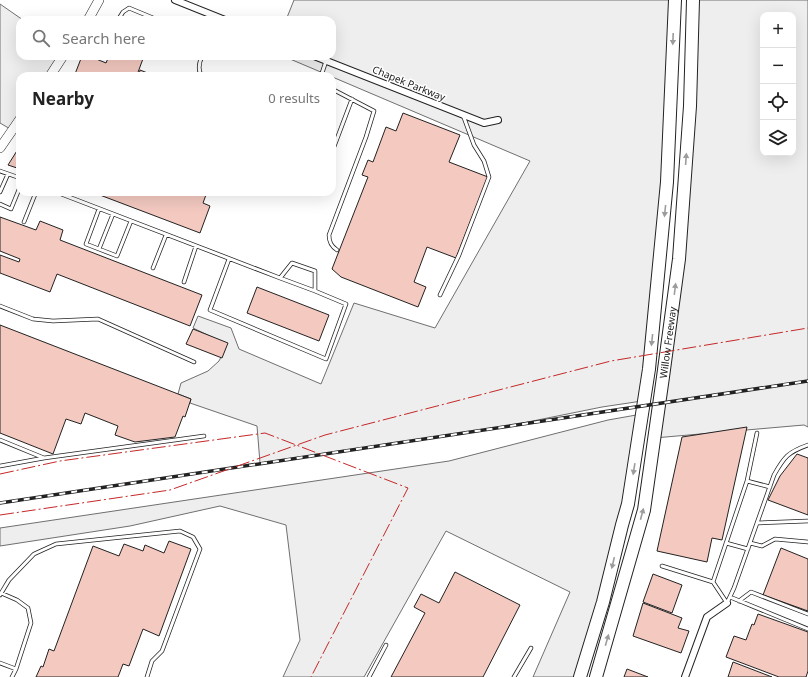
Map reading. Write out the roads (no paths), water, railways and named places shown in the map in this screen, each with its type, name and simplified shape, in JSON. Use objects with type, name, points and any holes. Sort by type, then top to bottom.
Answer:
[{"type":"highway","name":"Willow Freeway","points":[[580,677],[603,602],[628,504],[649,369],[667,182],[675,0]]},
{"type":"highway","name":"Willow Freeway","points":[[596,677],[644,510],[679,259],[690,106],[693,0]]},
{"type":"main road","points":[[90,16],[99,0]]},
{"type":"main road","points":[[53,72],[60,60]]},
{"type":"main road","points":[[0,148],[16,125]]},
{"type":"street","points":[[175,0],[211,16]]},
{"type":"street","name":"Chapek Parkway","points":[[326,61],[484,123],[498,120]]},
{"type":"street","points":[[685,677],[707,618],[728,600]]},
{"type":"lane","points":[[120,16],[129,8],[148,16]]},
{"type":"lane","points":[[200,72],[199,65],[201,60]]},
{"type":"lane","points":[[322,72],[326,61]]},
{"type":"lane","points":[[336,91],[374,111],[366,137],[329,235],[329,241],[337,250]]},
{"type":"lane","points":[[336,141],[352,99]]},
{"type":"lane","points":[[440,295],[459,255],[489,178],[484,161],[474,145],[463,115]]},
{"type":"lane","points":[[0,171],[16,177]]},
{"type":"lane","points":[[0,192],[8,174]]},
{"type":"lane","points":[[0,204],[12,208],[17,196]]},
{"type":"lane","points":[[24,222],[34,196]]},
{"type":"lane","points":[[66,196],[346,304],[326,359],[210,310],[228,259]]},
{"type":"lane","points":[[99,209],[86,244],[117,256],[131,221]]},
{"type":"lane","points":[[100,249],[113,214]]},
{"type":"lane","points":[[153,268],[166,235]]},
{"type":"lane","points":[[184,282],[196,246]]},
{"type":"lane","points":[[280,278],[292,263],[315,271],[315,292]]},
{"type":"lane","points":[[0,306],[33,319],[98,319],[194,362]]},
{"type":"lane","points":[[713,582],[747,481],[757,433]]},
{"type":"lane","points":[[0,466],[44,458],[204,436]]},
{"type":"lane","points":[[0,440],[44,458]]},
{"type":"lane","points":[[728,600],[780,464],[789,453],[808,444]]},
{"type":"lane","points":[[747,481],[770,487]]},
{"type":"lane","points":[[757,522],[808,521]]},
{"type":"lane","points":[[12,677],[16,670],[31,623],[28,608],[17,600],[0,594],[9,580],[34,554],[56,544],[180,531],[193,536],[200,549],[162,651],[152,661],[147,677]]},
{"type":"lane","points":[[750,543],[762,546],[775,539],[808,542]]},
{"type":"lane","points":[[726,543],[748,549]]},
{"type":"lane","points":[[662,566],[713,582],[728,600],[739,601],[808,629]]},
{"type":"lane","points":[[739,601],[751,592],[808,614]]},
{"type":"lane","points":[[369,677],[386,645]]},
{"type":"lane","points":[[514,677],[531,648]]},
{"type":"lane","points":[[0,663],[16,670]]},
{"type":"railway","points":[[0,503],[808,381]]}]
